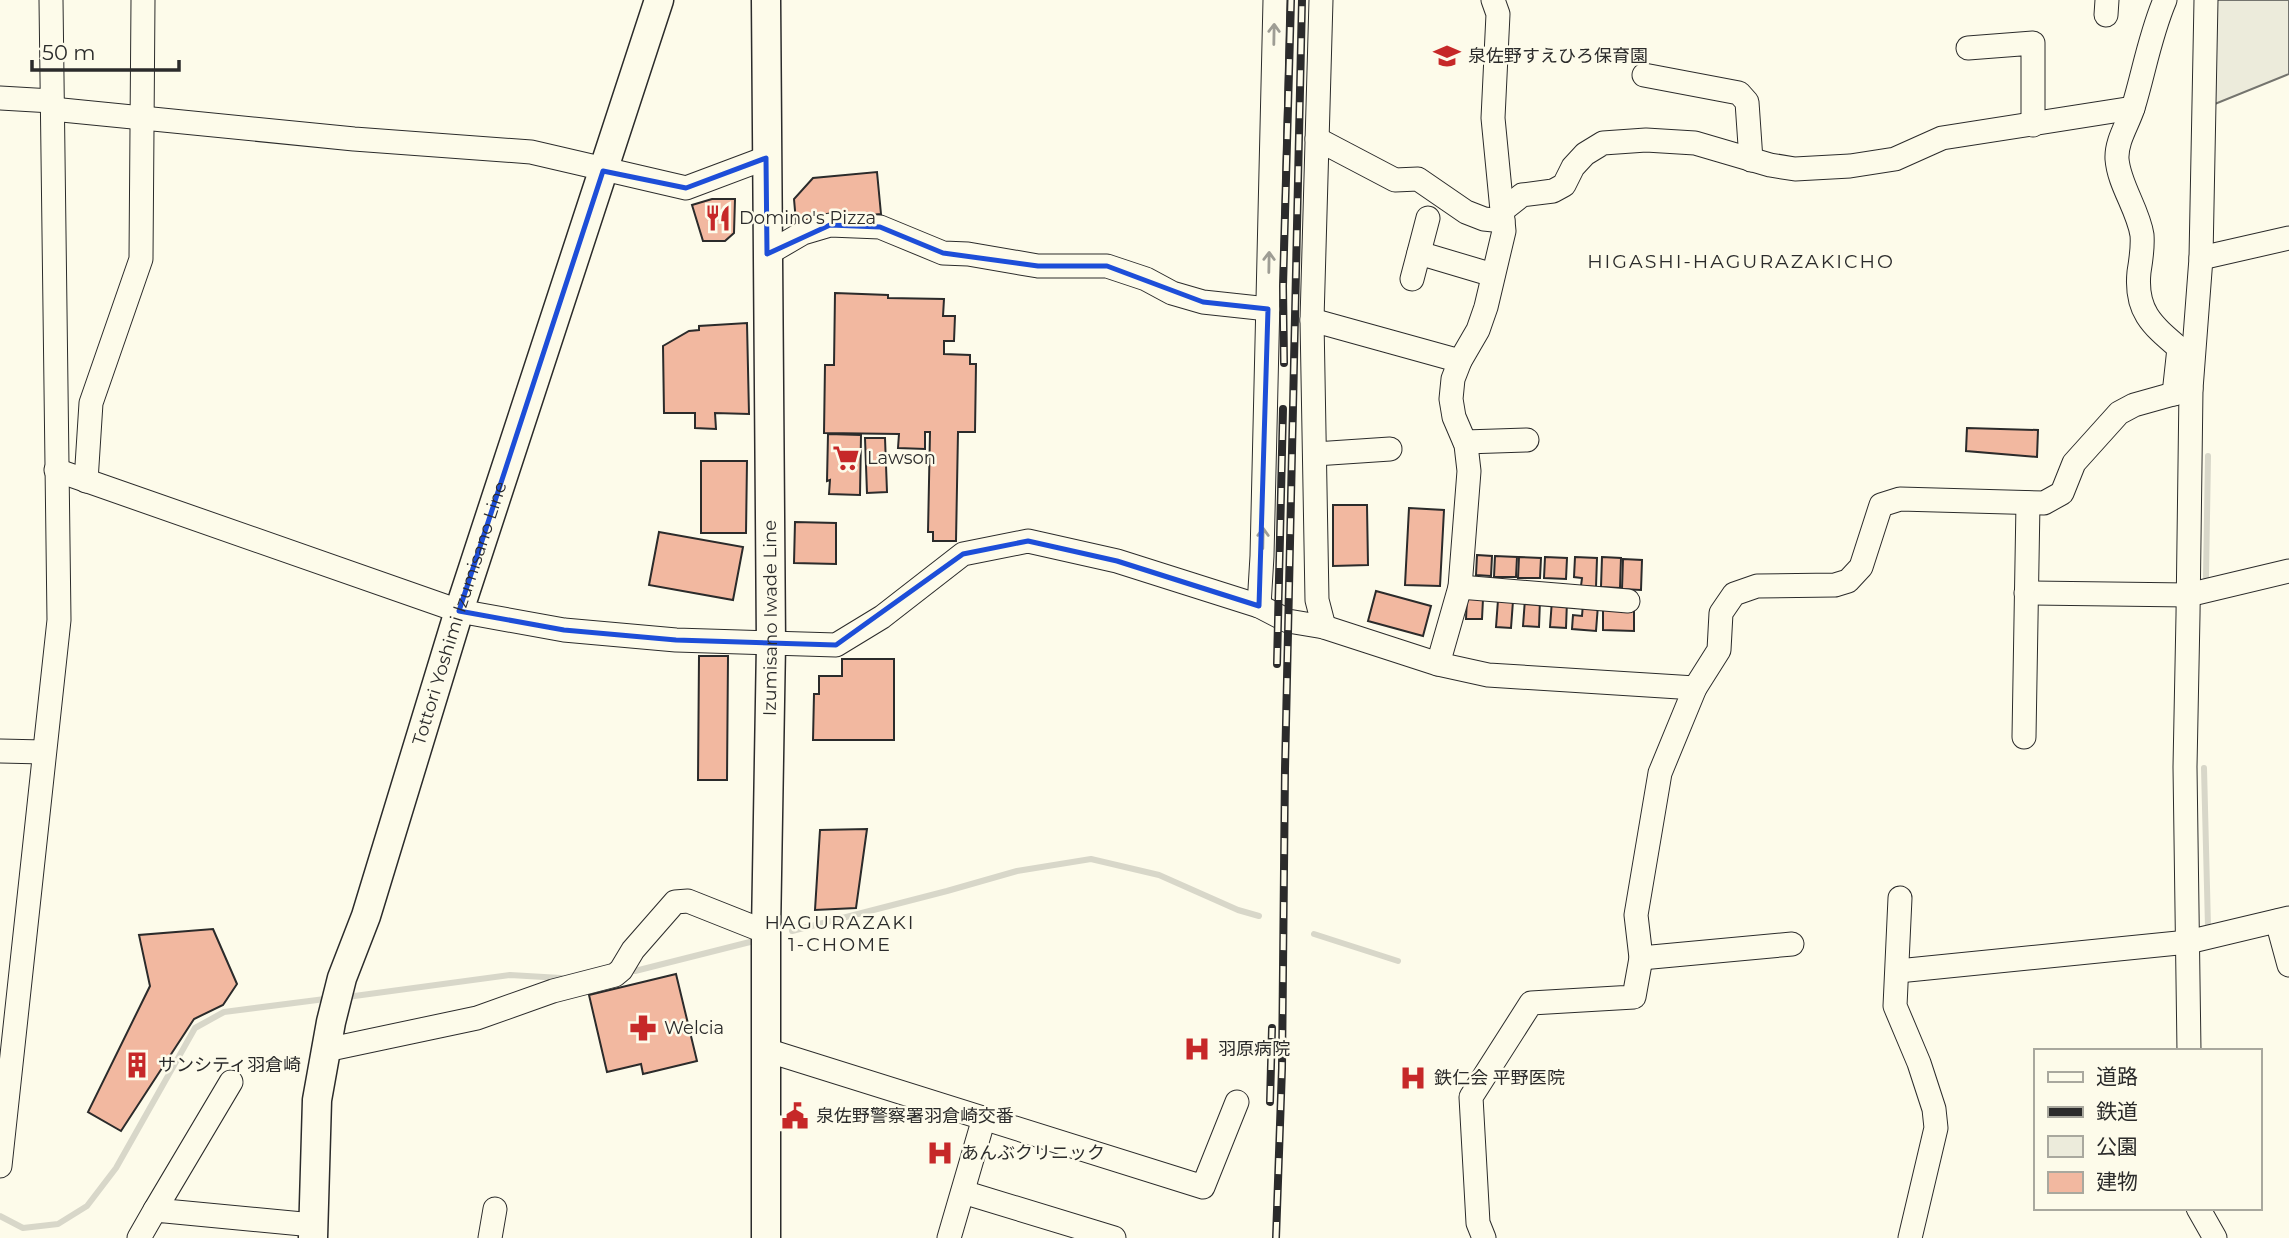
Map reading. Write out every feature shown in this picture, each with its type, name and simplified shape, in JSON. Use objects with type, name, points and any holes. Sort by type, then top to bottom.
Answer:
[{"type":"main road","name":"Tottori Yoshimi Izumisano Line","points":[[313,1232],[317,1100],[342,978],[366,916],[459,611],[659,0]]},
{"type":"main road","name":"Izumisano Iwade Line","points":[[766,0],[771,644],[766,932],[766,1238]]},
{"type":"street","points":[[0,1166],[59,620],[51,0]]},
{"type":"street","points":[[86,481],[91,403],[141,259],[143,0]]},
{"type":"street","points":[[1259,606],[1275,0]]},
{"type":"street","points":[[1321,0],[1312,320],[1317,600],[1324,627]]},
{"type":"street","points":[[1438,664],[1460,587],[1469,471],[1465,442],[1454,417],[1451,399],[1453,379],[1460,360],[1478,330],[1504,231],[1493,118],[1498,14],[1493,0]]},
{"type":"street","points":[[2165,0],[2149,44],[2117,160],[2140,221],[2142,242],[2138,288],[2143,311],[2155,327],[2179,348],[2183,392],[2188,595],[2185,766],[2189,1049]]},
{"type":"street","points":[[2183,392],[2201,258],[2206,0]]},
{"type":"street","points":[[1968,48],[2034,43],[2033,125]]},
{"type":"street","points":[[1644,75],[1739,93],[1747,102],[1751,160]]},
{"type":"street","points":[[0,98],[140,118],[355,139],[531,152],[686,188],[766,158]]},
{"type":"street","points":[[1317,139],[1395,180],[1418,178],[1466,212],[1484,219],[1503,215],[1522,195],[1553,191],[1564,185],[1573,167],[1603,143],[1646,140],[1695,143],[1751,160],[1795,169],[1850,166],[1895,159],[1942,138],[2133,108]]},
{"type":"street","points":[[1412,279],[1428,218]]},
{"type":"street","points":[[767,254],[803,233],[830,225],[880,227],[943,253],[968,254],[1038,266],[1107,266],[1146,279],[1172,293],[1203,302],[1268,309]]},
{"type":"street","points":[[2201,258],[2289,238]]},
{"type":"street","points":[[1419,253],[1493,275]]},
{"type":"street","points":[[1312,320],[1460,360]]},
{"type":"street","points":[[1484,1238],[1478,1223],[1471,1097],[1531,1003],[1634,997],[1641,958],[1636,915],[1661,773],[1695,688],[1719,650],[1721,613],[1734,594],[1757,586],[1835,585],[1849,581],[1861,567],[1881,505],[1900,499],[2044,503],[2062,493],[2074,463],[2119,413],[2134,405],[2183,392]]},
{"type":"street","points":[[1465,442],[1527,440]]},
{"type":"street","points":[[1315,454],[1390,449]]},
{"type":"street","points":[[56,470],[459,611],[564,630],[676,640],[836,645],[883,617],[963,554],[1028,541],[1117,561],[1259,606],[1288,621],[1324,627],[1438,664],[1488,675],[1695,688]]},
{"type":"street","points":[[2024,737],[2028,503]]},
{"type":"street","points":[[2026,593],[2188,595],[2289,571]]},
{"type":"street","points":[[1460,587],[1628,601]]},
{"type":"street","points":[[0,751],[44,752]]},
{"type":"street","points":[[1900,898],[1895,1006],[1919,1063],[1934,1109],[1936,1128],[1910,1238]]},
{"type":"street","points":[[326,1050],[477,1018],[553,991],[615,975],[674,902],[688,901],[766,932]]},
{"type":"street","points":[[1898,971],[2188,942],[2283,919],[2289,965]]},
{"type":"street","points":[[1641,958],[1792,944]]},
{"type":"street","points":[[766,1049],[1203,1187],[1237,1102]]},
{"type":"street","points":[[139,1238],[201,1118],[231,1082]]},
{"type":"street","points":[[949,1238],[984,1118]]},
{"type":"street","points":[[963,1192],[1114,1238]]},
{"type":"street","points":[[490,1238],[495,1209]]},
{"type":"street","points":[[155,1210],[313,1232]]},
{"type":"street","points":[[2199,1210],[2215,1238]]},
{"type":"highlighted area","points":[[766,158],[767,254],[830,225],[880,227],[943,253],[1038,266],[1107,266],[1203,302],[1268,309],[1259,606],[1117,561],[1028,541],[963,554],[836,645],[676,640],[564,630],[459,611],[603,171],[686,188]]},
{"type":"green space","points":[[2207,0],[2289,0],[2289,74],[2205,108]]},
{"type":"building","points":[[877,172],[881,214],[796,222],[794,199],[813,178]]},
{"type":"building","points":[[712,199],[735,199],[734,233],[725,241],[703,241],[692,205]]},
{"type":"building","points":[[835,293],[944,299],[943,316],[955,316],[954,341],[944,341],[944,354],[970,355],[970,364],[976,364],[975,432],[958,432],[956,541],[933,541],[933,532],[928,532],[930,432],[925,432],[925,449],[898,448],[899,434],[824,433],[825,365],[834,365]]},
{"type":"building","points":[[747,323],[749,414],[715,413],[716,429],[695,428],[695,413],[664,413],[663,346],[689,331],[699,330],[699,326]]},
{"type":"building","points":[[1967,428],[2038,430],[2037,457],[1966,451]]},
{"type":"building","points":[[828,434],[861,435],[860,495],[829,494]]},
{"type":"building","points":[[865,438],[885,438],[887,492],[867,493]]},
{"type":"building","points":[[701,461],[747,461],[746,533],[701,533]]},
{"type":"building","points":[[1333,505],[1367,505],[1368,565],[1333,566]]},
{"type":"building","points":[[1409,508],[1444,510],[1440,586],[1405,585]]},
{"type":"building","points":[[795,522],[836,523],[836,564],[794,563]]},
{"type":"building","points":[[659,532],[743,547],[733,600],[649,585]]},
{"type":"building","points":[[1477,555],[1492,556],[1491,576],[1476,575]]},
{"type":"building","points":[[1495,556],[1517,557],[1516,577],[1494,577]]},
{"type":"building","points":[[1519,557],[1541,558],[1540,578],[1518,578]]},
{"type":"building","points":[[1545,557],[1567,558],[1566,579],[1544,578]]},
{"type":"building","points":[[1575,557],[1597,558],[1596,587],[1581,586],[1582,578],[1574,577]]},
{"type":"building","points":[[1602,557],[1621,558],[1620,588],[1601,587]]},
{"type":"building","points":[[1623,559],[1642,560],[1641,590],[1622,589]]},
{"type":"building","points":[[1376,591],[1431,606],[1423,636],[1368,621]]},
{"type":"building","points":[[1467,598],[1483,599],[1482,619],[1466,619]]},
{"type":"building","points":[[1525,599],[1540,600],[1539,627],[1523,626]]},
{"type":"building","points":[[1498,600],[1513,601],[1511,628],[1496,627]]},
{"type":"building","points":[[1552,600],[1567,601],[1566,628],[1550,627]]},
{"type":"building","points":[[1583,604],[1598,605],[1596,631],[1572,629],[1573,615],[1582,616]]},
{"type":"building","points":[[1603,609],[1634,610],[1634,631],[1603,630]]},
{"type":"building","points":[[699,656],[728,656],[727,780],[698,780]]},
{"type":"building","points":[[842,659],[894,659],[894,740],[813,740],[814,694],[819,694],[819,676],[842,676]]},
{"type":"building","points":[[867,829],[856,908],[815,910],[820,830]]},
{"type":"building","name":"サンシティ羽倉崎","points":[[213,929],[237,984],[223,1005],[194,1019],[121,1131],[88,1112],[150,986],[139,935]]},
{"type":"building","name":"Welcia","points":[[676,974],[697,1061],[643,1074],[641,1064],[607,1072],[589,995]]},
{"type":"waterway","points":[[2206,577],[2208,456]]},
{"type":"waterway","points":[[2204,768],[2208,927]]},
{"type":"waterway","points":[[792,931],[1017,871],[1091,859],[1159,875],[1238,910],[1259,916]]},
{"type":"waterway","points":[[1314,934],[1398,961]]},
{"type":"waterway","points":[[635,971],[750,942]]},
{"type":"waterway","points":[[347,997],[510,975],[561,978]]},
{"type":"waterway","points":[[0,1216],[23,1228],[58,1224],[87,1206],[116,1168],[195,1028],[224,1012],[325,999]]},
{"type":"railway","points":[[1284,363],[1283,286],[1291,0]]},
{"type":"railway","points":[[1276,1238],[1282,1068],[1285,769],[1302,0]]},
{"type":"railway","points":[[1277,664],[1283,409]]},
{"type":"railway","points":[[1270,1102],[1272,1028]]},
{"type":"place","name":"泉佐野すえひろ保育園","points":[[1447,56]]},
{"type":"place","name":"Domino's Pizza","points":[[718,218]]},
{"type":"place","name":"Lawson","points":[[846,458]]},
{"type":"place","name":"Welcia","points":[[643,1028]]},
{"type":"place","name":"羽原病院","points":[[1197,1049]]},
{"type":"place","name":"サンシティ羽倉崎","points":[[137,1065]]},
{"type":"place","name":"鉄仁会 平野医院","points":[[1413,1078]]},
{"type":"place","name":"泉佐野警察署羽倉崎交番","points":[[795,1116]]},
{"type":"place","name":"あんぶクリニック","points":[[940,1153]]},
{"type":"district","name":"HIGASHI-HAGURAZAKICHO","points":[[1741,261]]},
{"type":"district","name":"HAGURAZAKI 1-CHOME","points":[[840,933]]}]
